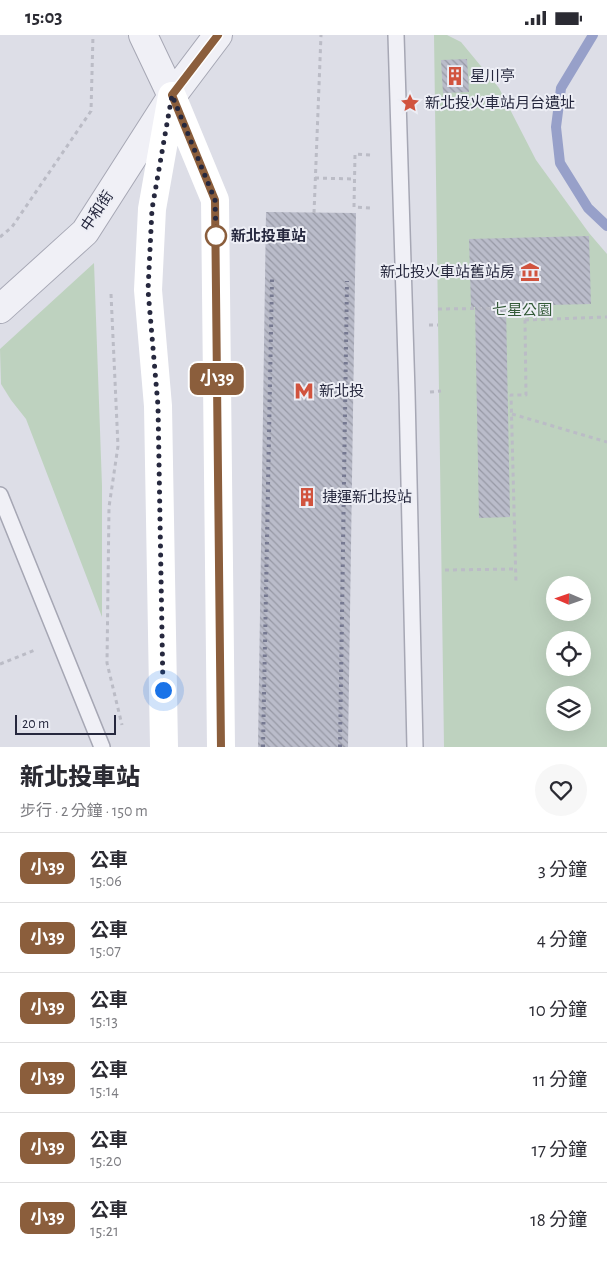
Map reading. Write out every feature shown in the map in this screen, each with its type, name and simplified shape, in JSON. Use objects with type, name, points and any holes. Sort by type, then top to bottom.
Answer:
[{"type":"main road","points":[[164,747],[158,406],[148,290],[152,209],[172,95]]},
{"type":"main road","points":[[172,95],[215,200],[221,747]]},
{"type":"street","points":[[143,35],[172,95]]},
{"type":"street","name":"中和街","points":[[0,309],[85,232],[172,95],[218,35]]},
{"type":"lane","points":[[396,35],[407,384],[415,747]]},
{"type":"lane","points":[[0,495],[102,747]]},
{"type":"path","points":[[0,237],[12,227],[91,111],[93,35]]},
{"type":"path","points":[[314,213],[321,35]]},
{"type":"path","points":[[370,155],[355,154],[354,179],[354,207],[370,207]]},
{"type":"path","points":[[316,178],[354,179]]},
{"type":"path","points":[[111,294],[118,446],[109,507],[107,663],[123,729]]},
{"type":"path","points":[[438,309],[522,308],[525,320],[526,395],[511,395],[516,584]]},
{"type":"path","points":[[525,320],[607,317]]},
{"type":"path","points":[[512,414],[607,442]]},
{"type":"path","points":[[445,570],[516,569]]},
{"type":"path","points":[[0,664],[59,640]]},
{"type":"green space","name":"七星公園","points":[[434,35],[447,35],[461,42],[499,88],[536,160],[589,233],[607,254],[607,747],[444,747]]},
{"type":"green space","points":[[94,263],[102,486],[102,617],[26,419],[1,384],[0,349]]},
{"type":"building","name":"星川亭","points":[[467,59],[469,92],[443,93],[441,60]]},
{"type":"building","name":"捷運新北投站","points":[[266,212],[356,213],[348,747],[258,747]]},
{"type":"building","points":[[589,236],[591,304],[506,306],[510,517],[479,518],[475,307],[471,307],[469,239]]},
{"type":"waterway","points":[[593,35],[561,88],[556,127],[560,163],[588,208],[607,226]]},
{"type":"railway","points":[[263,747],[272,279]]},
{"type":"railway","points":[[340,747],[347,281]]},
{"type":"bus line","name":"小39","points":[[218,35],[172,95],[215,200],[221,747]]},
{"type":"place","name":"星川亭","points":[[455,76]]},
{"type":"place","name":"新北投火車站月台遺址","points":[[410,103]]},
{"type":"place","name":"新北投車站","points":[[216,236]]},
{"type":"place","name":"新北投火車站舊站房","points":[[530,272]]},
{"type":"place","name":"新北投","points":[[304,391]]},
{"type":"place","name":"捷運新北投站","points":[[307,497]]},
{"type":"route","points":[[163,690],[158,406],[148,290],[152,209],[172,95],[215,200],[216,236]]}]
